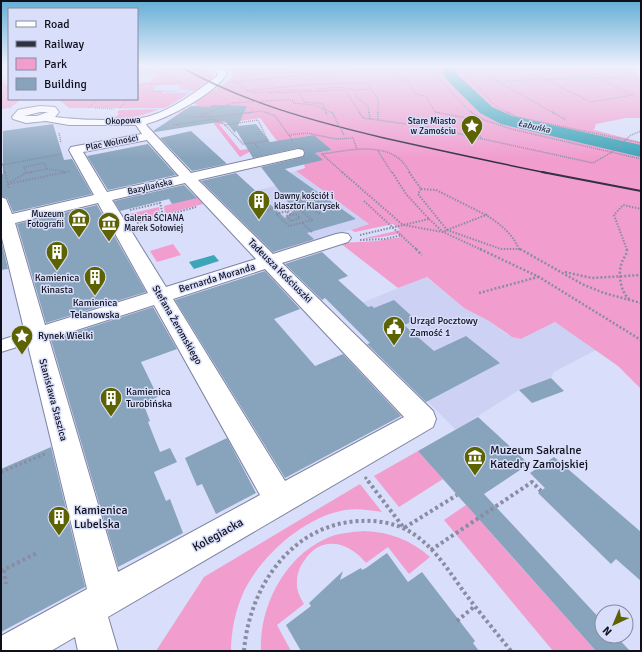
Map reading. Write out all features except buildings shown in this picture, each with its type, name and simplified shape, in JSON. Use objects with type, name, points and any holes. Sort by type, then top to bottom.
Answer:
[{"type":"street","name":"Okopowa","points":[[48,113],[60,122],[140,121],[152,119],[164,114],[191,97]]},
{"type":"street","points":[[34,100],[16,117],[48,113],[43,100]]},
{"type":"street","name":"Tadeusza Kościuszki","points":[[140,121],[142,127],[188,178],[423,419]]},
{"type":"street","name":"Plac Wolności","points":[[69,152],[150,136]]},
{"type":"street","name":"Stefana Żeromskiego","points":[[69,152],[84,168],[279,500]]},
{"type":"street","name":"Bazyliańska","points":[[3,215],[102,198],[298,153]]},
{"type":"street","name":"Stanisława Staszica","points":[[3,215],[41,333],[97,603],[98,651]]},
{"type":"street","name":"Bernarda Moranda","points":[[41,333],[270,261],[352,238]]},
{"type":"street","points":[[1,346],[41,333]]},
{"type":"street","name":"Kolegiacka","points":[[13,651],[423,419]]},
{"type":"path","points":[[302,97],[304,102],[317,106],[325,112],[332,112],[346,138]]},
{"type":"path","points":[[350,97],[363,118],[428,127],[593,163],[618,148],[631,135],[641,130]]},
{"type":"path","points":[[357,97],[368,106],[370,119]]},
{"type":"path","points":[[377,97],[378,120]]},
{"type":"path","points":[[427,97],[435,112],[484,120],[511,128],[641,159]]},
{"type":"path","points":[[456,97],[468,110],[484,120]]},
{"type":"path","points":[[487,97],[497,107],[508,113],[538,122],[641,143]]},
{"type":"path","points":[[525,97],[566,120]]},
{"type":"path","points":[[581,97],[591,102],[618,97]]},
{"type":"path","points":[[88,108],[97,100]]},
{"type":"path","points":[[119,108],[127,100]]},
{"type":"path","points":[[200,117],[201,114],[217,111],[226,104],[282,100],[292,100],[293,103],[321,103],[326,115]]},
{"type":"path","points":[[186,116],[209,117],[262,111],[275,116],[289,135],[288,136],[290,139]]},
{"type":"path","points":[[209,117],[225,125],[243,144],[268,141],[258,120],[225,125]]},
{"type":"path","points":[[171,125],[213,119]]},
{"type":"path","points":[[472,119],[481,138]]},
{"type":"path","points":[[3,165],[69,152],[59,130]]},
{"type":"path","points":[[289,135],[307,133],[336,139],[353,138],[357,149]]},
{"type":"path","points":[[254,142],[266,160]]},
{"type":"path","points":[[421,189],[412,178],[403,161],[393,154],[378,150],[357,149],[322,154],[403,225],[443,232],[539,277],[641,340]]},
{"type":"path","points":[[378,150],[406,194],[443,232]]},
{"type":"path","points":[[33,160],[35,165]]},
{"type":"path","points":[[1,162],[8,184]]},
{"type":"path","points":[[26,173],[24,167],[44,163],[47,169]]},
{"type":"path","points":[[8,184],[84,168]]},
{"type":"path","points":[[8,184],[26,173],[47,169],[68,172]]},
{"type":"path","points":[[421,189],[436,190],[488,214],[514,238],[518,243],[519,249]]},
{"type":"path","points":[[421,189],[418,194],[447,230],[501,249],[519,249],[582,284],[604,293],[641,303]]},
{"type":"path","points":[[157,198],[160,203],[163,216]]},
{"type":"path","points":[[261,212],[302,201],[320,214]]},
{"type":"path","points":[[364,201],[422,255]]},
{"type":"path","points":[[124,212],[160,203]]},
{"type":"path","points":[[629,299],[623,293],[620,282],[621,264],[626,258],[627,250],[616,224],[614,215],[623,205],[641,209]]},
{"type":"path","points":[[132,224],[197,207]]},
{"type":"path","points":[[271,209],[276,214],[283,220],[289,226],[312,220],[298,208],[276,214]]},
{"type":"path","points":[[287,212],[291,215]]},
{"type":"path","points":[[289,219],[287,216],[296,214],[298,216],[305,214]]},
{"type":"path","points":[[443,232],[488,214]]},
{"type":"path","points":[[296,220],[300,218],[298,216]]},
{"type":"path","points":[[352,238],[429,219]]},
{"type":"path","points":[[283,220],[296,220],[313,232]]},
{"type":"path","points":[[352,238],[375,240],[402,235]]},
{"type":"path","points":[[561,272],[592,278],[641,275]]},
{"type":"path","points":[[479,293],[539,277]]},
{"type":"path","points":[[1,472],[47,453]]},
{"type":"path","points":[[367,480],[404,528],[422,540],[432,550],[474,606],[511,651]]},
{"type":"path","points":[[432,550],[532,482],[541,491]]},
{"type":"path","points":[[244,651],[248,620],[256,597],[274,570],[300,542],[323,529],[356,521],[377,521],[404,528],[457,494]]},
{"type":"path","points":[[6,584],[2,571],[37,553]]},
{"type":"path","points":[[456,621],[474,606]]},
{"type":"shaded area","points":[[138,97],[183,97],[165,108],[122,109],[136,100],[138,100]]},
{"type":"shaded area","points":[[296,171],[369,224],[272,254],[218,200],[278,185],[269,177]]},
{"type":"shaded area","points":[[426,277],[464,308],[489,321],[506,334],[521,339],[555,322],[596,350],[554,372],[551,378],[519,390],[456,430],[339,312]]},
{"type":"green space","points":[[1,97],[8,97],[8,100],[19,101],[10,108],[1,109]]},
{"type":"green space","points":[[138,97],[183,97],[165,108],[69,108],[59,100],[138,100]]},
{"type":"green space","points":[[203,97],[641,97],[641,118],[626,118],[596,124],[594,130],[641,142],[641,389],[618,366],[555,322],[521,339],[512,337],[489,321],[464,308],[427,277],[398,288],[340,243],[377,241],[401,237],[398,234],[361,239],[400,230],[393,224],[355,232],[351,230],[369,224],[296,171],[305,168],[304,164],[293,157],[308,155],[313,160],[322,160],[315,153],[332,150],[314,135],[289,139],[298,147],[251,151],[240,157],[211,120],[157,129],[185,109],[190,109],[197,104],[193,104]],"holes":[[[260,118],[280,145],[240,150],[219,124]]]},
{"type":"green space","points":[[159,109],[126,118],[114,118],[119,114],[117,112],[120,110]]},
{"type":"green space","points":[[197,197],[203,204],[165,214],[164,206]]},
{"type":"green space","points":[[159,207],[160,215],[134,222],[129,214]]},
{"type":"green space","points":[[173,244],[181,255],[157,262],[150,251]]},
{"type":"green space","points":[[418,451],[443,479],[399,507],[374,476]]},
{"type":"green space","points":[[360,484],[382,512],[354,509],[330,514],[315,520],[301,529],[274,550],[253,576],[242,596],[233,627],[231,651],[156,651],[204,577]]},
{"type":"green space","points":[[466,505],[596,651],[553,651],[444,520]]},
{"type":"green space","points":[[364,531],[383,533],[400,538],[423,551],[430,557],[409,574],[388,547],[366,563],[352,550],[343,546],[327,544],[318,547],[311,552],[304,561],[298,573],[297,587],[304,604],[277,625],[291,651],[261,651],[261,634],[264,618],[270,601],[286,571],[297,558],[310,547],[325,539],[339,534]]},
{"type":"water","points":[[214,255],[219,261],[194,269],[189,262]]},
{"type":"waterway","name":"Łabuńka","points":[[473,97],[486,110],[507,120],[641,151]]},
{"type":"railway","points":[[246,97],[280,110],[331,125],[545,173]]},
{"type":"railway","points":[[545,173],[641,191]]},
{"type":"place","name":"Stare Miasto w Zamościu","points":[[472,146]]},
{"type":"place","name":"Dawny kościół i klasztor Klarysek","points":[[259,220]]},
{"type":"place","name":"Muzeum Fotografii","points":[[79,238]]},
{"type":"place","name":"Galeria ŚCIANA Marek Sołowiej","points":[[109,242]]},
{"type":"place","name":"Kamienica Kinasta","points":[[57,272]]},
{"type":"place","name":"Kamienica Telanowska","points":[[95,296]]},
{"type":"place","name":"Urząd Pocztowy Zamość 1","points":[[394,346]]},
{"type":"place","name":"Rynek Wielki","points":[[22,356]]},
{"type":"place","name":"Kamienica Turobińska","points":[[111,418]]},
{"type":"place","name":"Muzeum Sakralne Katedry Zamojskiej","points":[[475,476]]},
{"type":"place","name":"Kamienica Lubelska","points":[[59,536]]}]
